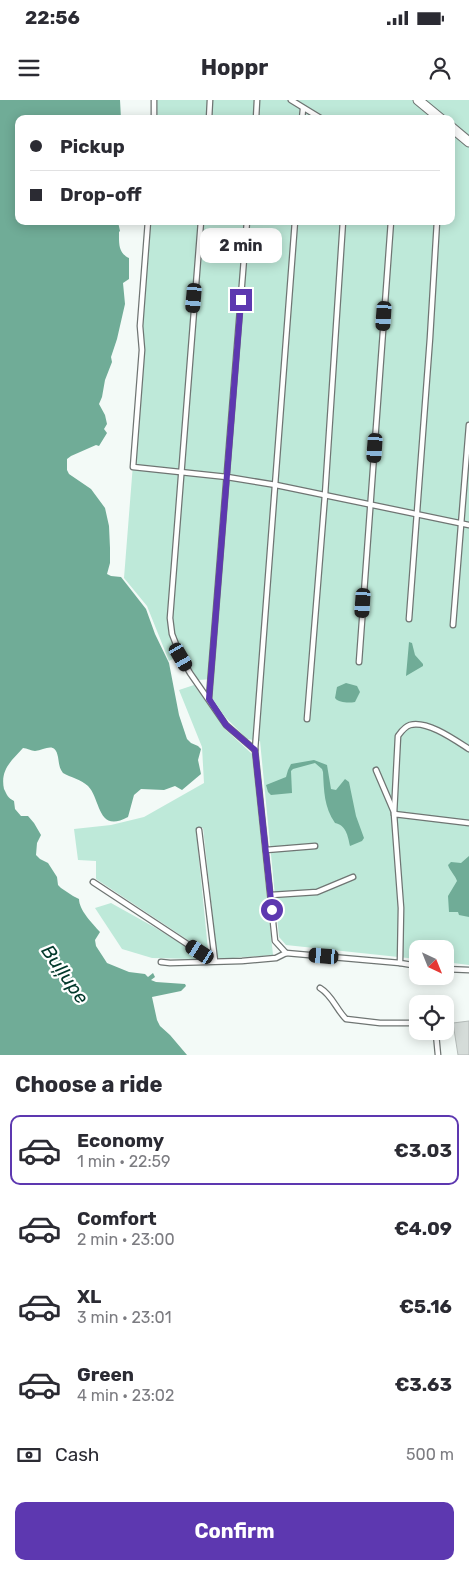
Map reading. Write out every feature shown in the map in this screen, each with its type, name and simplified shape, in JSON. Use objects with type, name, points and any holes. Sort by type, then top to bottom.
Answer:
[{"type":"street","points":[[418,100],[436,115]]},
{"type":"street","points":[[455,130],[469,142]]},
{"type":"lane","points":[[154,100],[154,115]]},
{"type":"lane","points":[[209,115],[210,100]]},
{"type":"lane","points":[[256,115],[257,100]]},
{"type":"lane","points":[[291,100],[314,115]]},
{"type":"lane","points":[[302,115],[303,109]]},
{"type":"lane","points":[[148,225],[140,326],[142,350],[133,467],[227,477],[276,485],[469,525]]},
{"type":"lane","points":[[200,225],[170,618],[172,634],[190,673],[226,725],[255,750]]},
{"type":"lane","points":[[209,699],[248,225]]},
{"type":"lane","points":[[286,953],[275,941],[255,750],[295,225]]},
{"type":"lane","points":[[307,719],[325,495],[343,225]]},
{"type":"lane","points":[[359,662],[391,225]]},
{"type":"lane","points":[[409,619],[437,225]]},
{"type":"lane","points":[[453,625],[469,425]]},
{"type":"lane","points":[[400,963],[401,908],[394,814],[398,736],[410,725],[422,725],[469,748]]},
{"type":"lane","points":[[376,770],[394,814]]},
{"type":"lane","points":[[394,814],[469,823]]},
{"type":"lane","points":[[199,830],[215,961]]},
{"type":"lane","points":[[266,850],[316,846]]},
{"type":"lane","points":[[270,895],[317,892],[353,877]]},
{"type":"lane","points":[[93,882],[215,961]]},
{"type":"lane","points":[[161,962],[242,961],[276,958],[286,953],[409,964]]},
{"type":"lane","points":[[454,969],[469,970]]},
{"type":"lane","points":[[320,988],[330,997],[346,1019],[380,1023],[409,1023]]},
{"type":"lane","points":[[437,1040],[438,1055]]},
{"type":"shaded area","points":[[154,100],[469,100],[469,965],[454,963],[454,940],[409,940],[409,958],[286,945],[279,937],[260,741],[247,739],[225,717],[212,698],[214,679],[198,680],[183,654],[169,661],[147,606],[124,578],[142,350],[140,326],[148,225],[455,225],[455,115],[154,115]]},
{"type":"shaded area","points":[[194,685],[226,730],[252,754],[273,955],[220,959],[217,957],[203,828],[196,829],[208,950],[203,950],[96,879],[96,861],[78,860],[74,829],[111,825],[144,817],[204,783],[202,747],[179,690]]},
{"type":"shaded area","points":[[111,903],[201,956],[197,959],[152,958],[122,949],[95,908]]},
{"type":"water","name":"Buļļupe","points":[[0,100],[120,100],[121,115],[15,115],[15,225],[119,225],[120,247],[125,256],[129,258],[129,279],[123,283],[125,304],[111,357],[112,362],[99,404],[105,415],[107,424],[104,429],[107,433],[99,446],[96,445],[67,459],[67,470],[69,474],[91,489],[105,508],[109,526],[110,548],[110,563],[107,574],[121,577],[146,609],[155,634],[169,663],[179,715],[187,739],[201,749],[198,760],[201,774],[182,790],[175,786],[164,790],[141,789],[134,795],[128,817],[118,821],[110,821],[105,818],[88,786],[63,773],[55,749],[49,748],[35,751],[23,748],[5,771],[3,782],[4,789],[14,801],[15,809],[21,816],[28,816],[41,835],[37,843],[36,855],[48,863],[57,877],[58,885],[79,899],[84,912],[100,932],[95,940],[96,946],[107,963],[129,972],[145,974],[148,977],[153,973],[155,977],[151,980],[156,982],[185,984],[186,986],[181,991],[152,997],[160,1026],[187,1055],[0,1055]]},
{"type":"water","points":[[409,642],[412,643],[415,655],[423,666],[406,676]]},
{"type":"water","points":[[346,683],[357,686],[360,692],[355,702],[342,702],[335,698],[337,687]]},
{"type":"water","points":[[314,760],[327,765],[331,789],[336,790],[345,779],[349,782],[356,816],[364,838],[362,841],[350,846],[344,829],[335,823],[331,817],[325,799],[323,772],[315,763],[291,771],[292,793],[271,795],[268,792],[266,785],[286,777],[291,764]]},
{"type":"water","points":[[469,856],[469,917],[459,915],[458,912],[449,912],[448,896],[457,881],[448,865],[451,862],[461,863]]},
{"type":"building","points":[[469,1021],[469,1055],[458,1055],[454,1023]]},
{"type":"route","points":[[241,300],[209,699],[226,725],[255,750],[272,910]]}]
